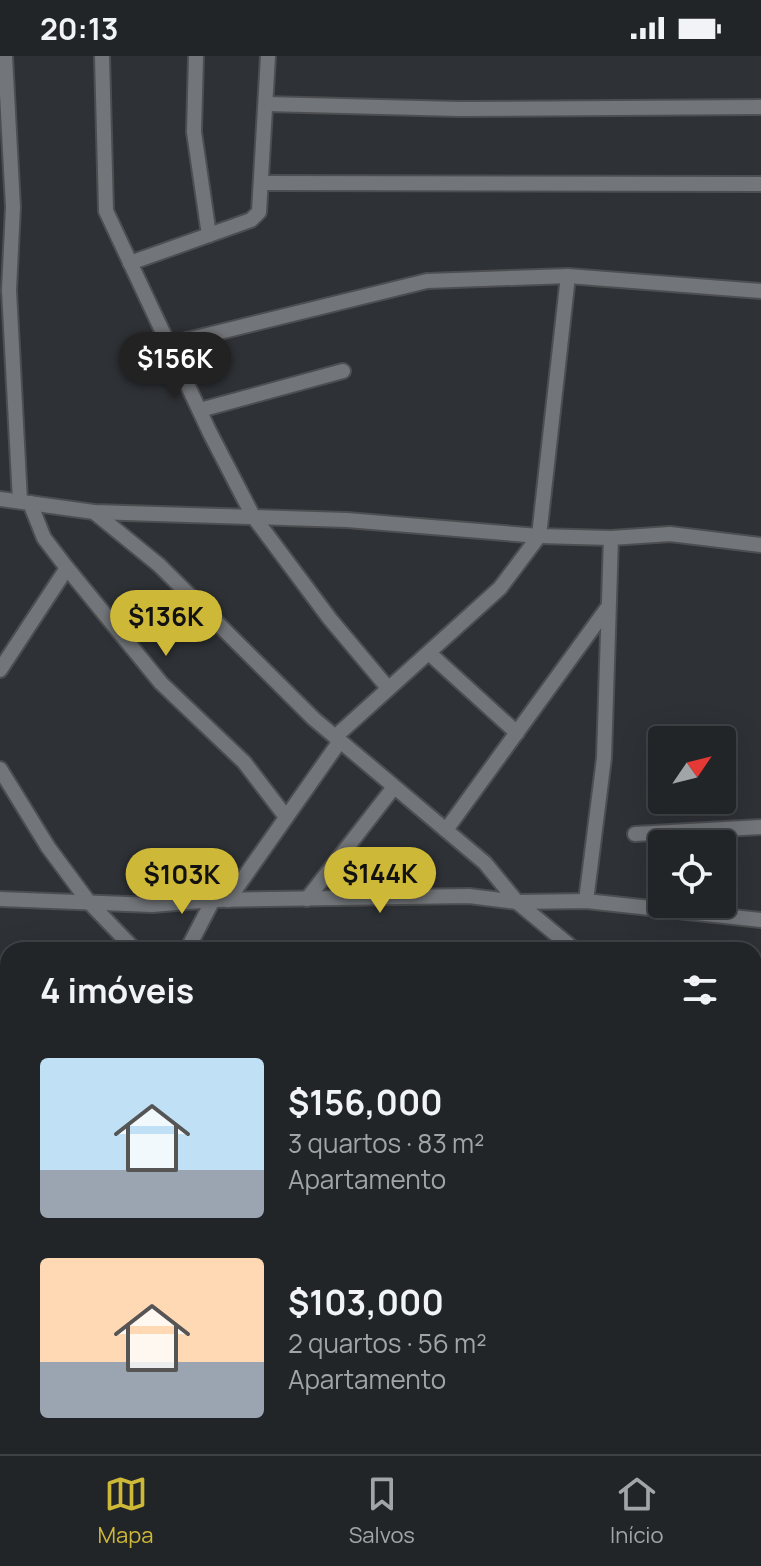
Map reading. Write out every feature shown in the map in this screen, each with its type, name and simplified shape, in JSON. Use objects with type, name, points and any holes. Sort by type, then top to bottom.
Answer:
[{"type":"street","points":[[5,56],[13,207],[9,290],[12,503],[161,683],[244,762],[286,817]]},
{"type":"street","points":[[102,56],[106,211],[253,516],[330,619],[388,688]]},
{"type":"street","points":[[196,56],[194,132],[209,235]]},
{"type":"street","points":[[130,263],[251,220],[259,212],[268,56]]},
{"type":"street","points":[[266,104],[459,109],[761,107]]},
{"type":"street","points":[[262,183],[761,184]]},
{"type":"street","points":[[171,344],[427,281],[568,276],[761,291]]},
{"type":"street","points":[[192,942],[286,817],[338,739],[388,688],[500,588],[539,536],[568,276]]},
{"type":"street","points":[[200,410],[343,371]]},
{"type":"street","points":[[12,503],[94,512],[253,516],[539,536],[611,538],[670,534],[761,545],[761,538]]},
{"type":"street","points":[[94,512],[159,565],[338,739],[499,877],[517,902],[565,942]]},
{"type":"street","points":[[586,901],[604,758],[611,538]]},
{"type":"street","points":[[0,670],[67,568]]},
{"type":"street","points":[[446,830],[609,606]]},
{"type":"street","points":[[429,653],[517,733]]},
{"type":"street","points":[[0,769],[48,847],[88,901],[127,942]]},
{"type":"street","points":[[307,899],[394,787]]},
{"type":"street","points":[[635,834],[761,827]]},
{"type":"street","points":[[0,899],[152,905],[221,900],[469,896],[517,902],[586,901],[761,920]]}]
